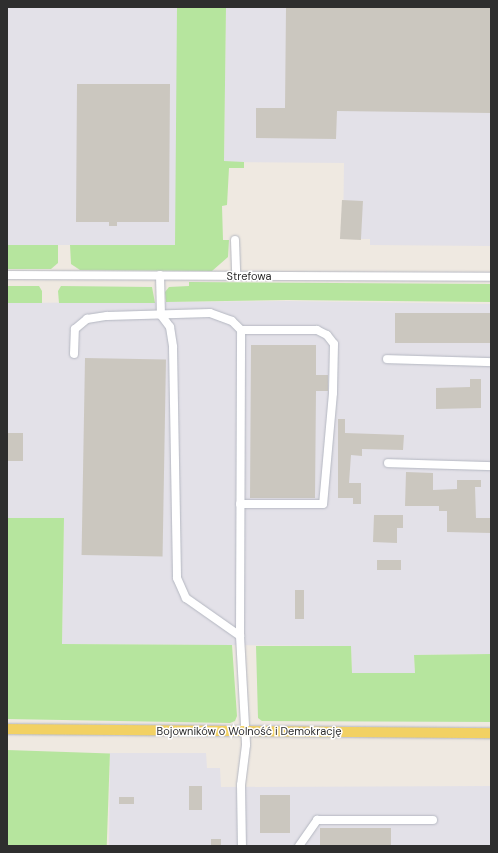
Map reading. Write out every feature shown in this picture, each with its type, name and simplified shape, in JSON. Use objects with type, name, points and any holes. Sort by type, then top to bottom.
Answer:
[{"type":"main road","name":"Bojowników o Wolność i Demokrację","points":[[7,729],[491,732]]},
{"type":"street","points":[[235,240],[236,276]]},
{"type":"street","name":"Strefowa","points":[[7,275],[491,277]]},
{"type":"street","points":[[160,276],[161,315],[170,327],[172,347],[177,578],[186,598],[240,636]]},
{"type":"street","points":[[74,354],[75,329],[87,319],[210,313],[232,321],[241,330],[317,330],[327,335],[334,344],[333,393],[323,504],[240,504]]},
{"type":"street","points":[[241,330],[240,636],[246,745],[241,785],[242,846]]},
{"type":"street","points":[[387,359],[491,362]]},
{"type":"street","points":[[388,463],[491,466]]},
{"type":"street","points":[[299,846],[317,820],[433,820]]},
{"type":"shaded area","points":[[7,7],[177,7],[177,245],[7,245]]},
{"type":"shaded area","points":[[226,7],[491,7],[491,246],[370,245],[370,239],[343,239],[344,163],[224,162]]},
{"type":"shaded area","points":[[287,301],[491,304],[491,654],[414,655],[415,673],[352,673],[351,646],[62,644],[64,518],[7,518],[7,303]]},
{"type":"shaded area","points":[[110,753],[206,753],[207,768],[220,768],[221,787],[491,786],[491,846],[109,846]]},
{"type":"green space","points":[[177,7],[226,7],[224,161],[244,162],[244,168],[229,168],[227,205],[222,206],[223,240],[229,240],[228,257],[212,271],[80,270],[71,264],[70,245],[175,245]]},
{"type":"green space","points":[[7,245],[58,245],[58,263],[51,269],[7,269]]},
{"type":"green space","points":[[189,282],[491,284],[491,302],[287,300],[166,302],[165,292],[169,287],[189,286]]},
{"type":"green space","points":[[7,286],[39,286],[42,291],[42,303],[7,303]]},
{"type":"green space","points":[[61,286],[152,287],[155,303],[59,303],[58,291]]},
{"type":"green space","points":[[7,518],[64,518],[62,644],[232,645],[237,716],[235,721],[230,723],[7,719]]},
{"type":"green space","points":[[256,646],[351,646],[352,673],[415,673],[414,655],[491,654],[491,722],[262,721],[258,718]]},
{"type":"green space","points":[[7,750],[110,754],[107,846],[7,846]]},
{"type":"building","points":[[286,7],[491,7],[491,113],[337,111],[336,139],[256,138],[256,108],[285,108]]},
{"type":"building","points":[[77,84],[170,84],[169,222],[117,222],[117,226],[109,226],[109,222],[76,222]]},
{"type":"building","points":[[342,200],[363,201],[361,240],[340,239]]},
{"type":"building","points":[[395,313],[491,313],[491,343],[395,343]]},
{"type":"building","points":[[251,345],[316,345],[316,375],[328,375],[328,391],[316,391],[315,498],[250,498]]},
{"type":"building","points":[[85,358],[166,359],[163,556],[82,555]]},
{"type":"building","points":[[470,379],[481,379],[481,408],[436,409],[436,388],[470,387]]},
{"type":"building","points":[[338,419],[345,419],[345,433],[404,435],[403,450],[362,449],[362,456],[351,455],[349,483],[361,483],[361,504],[353,504],[353,498],[338,498]]},
{"type":"building","points":[[7,433],[23,433],[23,461],[7,461]]},
{"type":"building","points":[[406,472],[433,473],[433,490],[457,489],[457,480],[481,480],[481,487],[475,487],[476,518],[491,518],[491,533],[447,532],[447,511],[439,511],[439,506],[405,506]]},
{"type":"building","points":[[374,515],[403,515],[403,528],[397,528],[397,543],[373,542]]},
{"type":"building","points":[[377,560],[401,560],[401,570],[377,570]]},
{"type":"building","points":[[295,590],[304,590],[304,619],[295,619]]},
{"type":"building","points":[[189,786],[202,786],[202,810],[189,810]]},
{"type":"building","points":[[260,795],[290,795],[290,833],[260,833]]},
{"type":"building","points":[[119,797],[134,797],[134,804],[119,804]]},
{"type":"building","points":[[320,828],[391,828],[391,846],[320,846]]},
{"type":"building","points":[[211,839],[221,839],[221,846],[211,846]]}]
